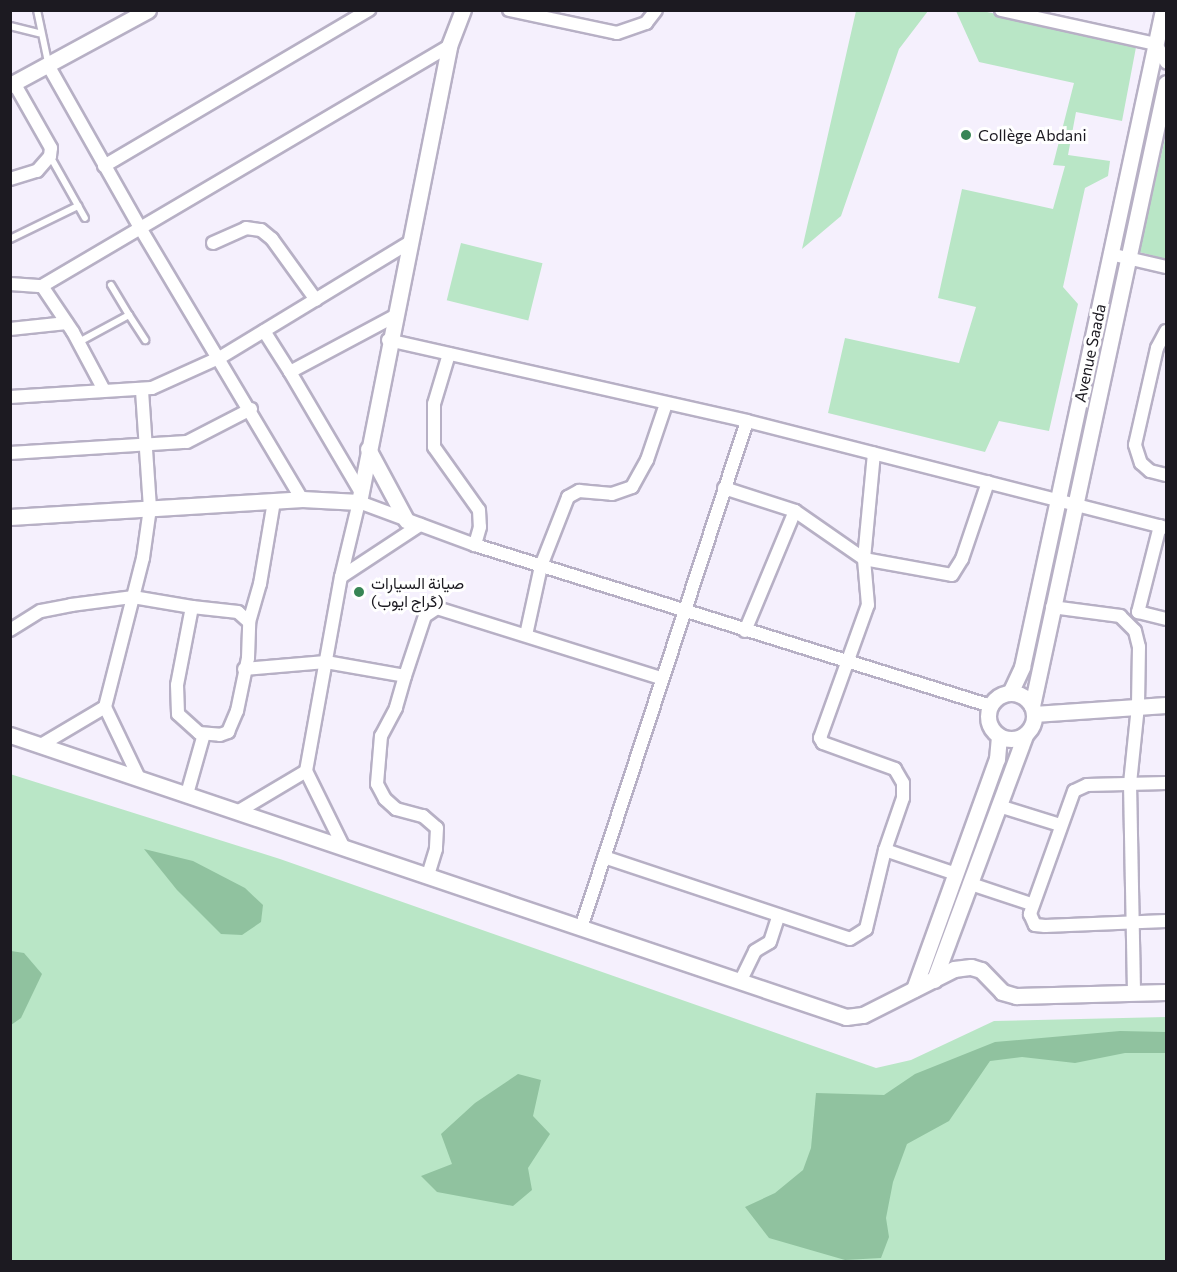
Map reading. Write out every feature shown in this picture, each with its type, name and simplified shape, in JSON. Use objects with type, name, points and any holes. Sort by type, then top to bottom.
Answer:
[{"type":"street","points":[[10,179],[37,171],[50,156],[51,148],[12,84],[148,10]]},
{"type":"street","points":[[104,166],[369,10]]},
{"type":"street","points":[[342,846],[306,771],[340,577],[359,496],[388,340],[449,46],[463,10]]},
{"type":"street","points":[[509,10],[617,33],[637,28],[656,10]]},
{"type":"street","points":[[1001,10],[1156,44],[1167,62]]},
{"type":"street","name":"Avenue Saada","points":[[1010,693],[1022,667],[1164,10]]},
{"type":"street","points":[[10,284],[42,286],[139,226],[449,46]]},
{"type":"street","points":[[48,65],[139,226],[221,357],[302,499]]},
{"type":"street","name":"Avenue Saada","points":[[1033,710],[1052,607],[1167,83]]},
{"type":"street","points":[[213,243],[246,228],[261,230],[272,239],[316,300]]},
{"type":"street","points":[[10,397],[104,390],[142,390],[221,357],[410,242]]},
{"type":"street","points":[[1110,254],[1167,267]]},
{"type":"street","points":[[42,286],[79,342],[104,390]]},
{"type":"street","points":[[290,372],[393,317]]},
{"type":"street","points":[[10,329],[67,323]]},
{"type":"street","points":[[264,331],[290,372],[359,496]]},
{"type":"street","points":[[1167,331],[1157,348],[1135,445],[1141,463],[1150,471],[1167,475]]},
{"type":"street","points":[[388,340],[747,421],[1163,527],[1138,612],[1129,621]]},
{"type":"street","points":[[449,354],[435,404],[434,447],[479,510],[480,527],[475,545]]},
{"type":"street","points":[[139,778],[105,707],[133,597],[150,508],[142,390]]},
{"type":"street","points":[[526,635],[541,566],[568,497],[579,491],[612,494],[632,488],[647,460],[666,404]]},
{"type":"street","points":[[10,453],[187,442],[251,409]]},
{"type":"street","points":[[581,928],[683,610],[747,421]]},
{"type":"street","points":[[368,449],[413,522]]},
{"type":"street","points":[[604,857],[850,939],[861,935],[867,929],[885,850],[903,798],[900,776],[895,769],[823,743],[820,738],[849,665],[868,605],[864,559],[874,453]]},
{"type":"street","points":[[724,488],[795,511],[864,559],[952,575],[962,559],[988,482]]},
{"type":"street","points":[[10,517],[359,496],[413,522],[475,545],[849,665],[991,706]]},
{"type":"street","points":[[192,607],[176,704],[183,723],[204,734],[220,735],[233,724],[244,669],[249,622],[260,584],[274,501]]},
{"type":"street","points":[[745,631],[795,511]]},
{"type":"street","points":[[340,577],[413,522]]},
{"type":"street","points":[[10,630],[41,612],[133,597],[238,612],[249,622]]},
{"type":"street","points":[[1052,607],[1120,616],[1129,621],[1139,647],[1138,706],[1130,783],[1134,993]]},
{"type":"street","points":[[428,875],[438,838],[437,828],[423,816],[396,809],[385,799],[377,784],[381,736],[396,708],[425,616],[437,608],[661,678]]},
{"type":"street","points":[[1138,612],[1167,619]]},
{"type":"street","points":[[244,669],[326,662],[405,676]]},
{"type":"street","points":[[1025,735],[1011,740],[999,736],[989,722],[991,706],[1010,693],[1023,696],[1033,710]]},
{"type":"street","points":[[1033,710],[1167,705]]},
{"type":"street","points":[[41,745],[105,707]]},
{"type":"street","points":[[934,980],[1033,710]]},
{"type":"street","points":[[187,794],[204,734]]},
{"type":"street","points":[[10,735],[846,1017],[863,1015],[954,969],[981,970],[1002,992],[1016,996],[1167,992]]},
{"type":"street","points":[[914,989],[997,759],[999,736]]},
{"type":"street","points":[[239,811],[306,771]]},
{"type":"street","points":[[1167,783],[1080,787],[1071,795],[1031,904],[1030,914],[1035,925],[1167,921]]},
{"type":"street","points":[[999,806],[1060,825]]},
{"type":"street","points":[[885,850],[956,874]]},
{"type":"street","points":[[971,884],[1031,904]]},
{"type":"street","points":[[740,982],[755,951],[771,942],[779,915]]},
{"type":"lane","points":[[37,10],[39,33],[48,65]]},
{"type":"lane","points":[[10,26],[39,33]]},
{"type":"lane","points":[[50,156],[85,218]]},
{"type":"lane","points":[[10,239],[78,206]]},
{"type":"lane","points":[[111,285],[145,340]]},
{"type":"lane","points":[[79,342],[129,315]]},
{"type":"shaded area","points":[[856,11],[928,11],[899,49],[841,216],[802,249]]},
{"type":"shaded area","points":[[956,11],[982,11],[1137,42],[1122,121],[1076,112],[1068,155],[1110,161],[1108,176],[1085,188],[1063,287],[1078,304],[1049,431],[999,421],[985,452],[828,413],[845,338],[959,363],[976,307],[938,298],[962,189],[1053,209],[1065,166],[1053,165],[1074,83],[979,62]]},
{"type":"shaded area","points":[[1166,134],[1166,259],[1139,252]]},
{"type":"shaded area","points":[[461,243],[543,263],[528,321],[447,300]]},
{"type":"shaded area","points":[[10,774],[280,859],[876,1068],[911,1060],[994,1021],[1166,1017],[1166,1261],[11,1261]]},
{"type":"shaded area","points":[[144,849],[193,861],[245,888],[263,905],[261,922],[242,935],[221,934],[177,890]]},
{"type":"shaded area","points":[[11,951],[24,953],[42,974],[21,1018],[11,1025]]},
{"type":"shaded area","points":[[1120,1031],[1166,1032],[1166,1053],[1125,1053],[1075,1063],[1022,1057],[990,1061],[949,1121],[907,1144],[893,1182],[886,1218],[889,1237],[881,1258],[845,1260],[769,1238],[745,1207],[775,1193],[803,1170],[811,1148],[816,1093],[884,1095],[915,1074],[995,1042]]},
{"type":"shaded area","points":[[518,1074],[541,1080],[533,1116],[550,1134],[528,1168],[532,1190],[513,1206],[437,1192],[421,1176],[452,1164],[441,1134],[475,1103]]},
{"type":"place","name":"Collège Abdani","points":[[966,135]]},
{"type":"place","name":"صيانة السيارات (گراج ايوب)","points":[[359,592]]}]
